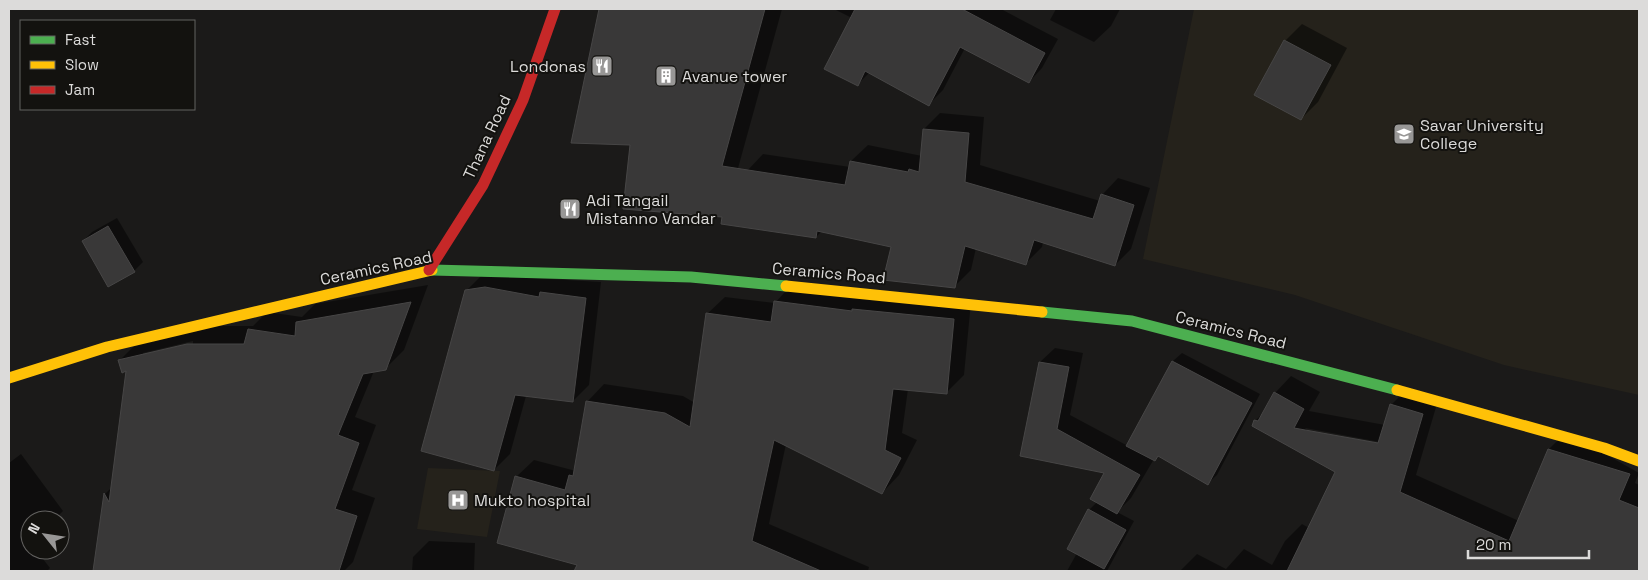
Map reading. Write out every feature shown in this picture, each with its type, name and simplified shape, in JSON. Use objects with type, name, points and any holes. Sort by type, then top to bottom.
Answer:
[{"type":"street","name":"Thana Road","points":[[429,270],[483,185],[523,100],[555,9]]},
{"type":"street","name":"Ceramics Road","points":[[9,378],[108,347],[429,270],[692,277],[1132,321],[1337,373],[1604,448],[1639,461]]},
{"type":"shaded area","name":"Savar University College","points":[[1194,9],[1639,9],[1639,395],[1504,365],[1295,295],[1143,259]]},
{"type":"shaded area","name":"Mukto hospital","points":[[428,468],[500,471],[487,537],[417,529]]},
{"type":"building","points":[[599,9],[765,9],[722,166],[845,185],[850,161],[908,172],[909,169],[919,172],[923,129],[969,133],[965,182],[1093,219],[1101,194],[1134,205],[1115,266],[1034,240],[1026,265],[965,246],[955,288],[883,280],[891,247],[817,231],[816,238],[721,224],[722,217],[623,209],[630,145],[571,143]]},
{"type":"building","points":[[855,9],[962,9],[1045,53],[1029,83],[960,47],[929,106],[865,71],[858,86],[824,69]]},
{"type":"building","points":[[1284,40],[1331,65],[1301,120],[1254,95]]},
{"type":"building","points":[[108,226],[135,272],[108,287],[82,241]]},
{"type":"building","points":[[485,287],[539,297],[540,292],[586,298],[573,402],[515,395],[494,471],[421,451],[465,290]]},
{"type":"building","points":[[774,301],[852,311],[852,309],[954,319],[947,394],[893,389],[885,450],[901,458],[882,494],[774,440],[752,541],[821,571],[574,571],[577,565],[497,543],[515,476],[565,490],[569,475],[573,476],[586,401],[665,413],[690,427],[706,313],[771,322]]},
{"type":"building","points":[[411,302],[386,370],[363,374],[338,435],[359,443],[335,509],[357,516],[339,571],[93,571],[104,493],[109,502],[126,371],[122,373],[118,360],[187,344],[244,344],[248,329],[295,336],[296,322]]},
{"type":"building","points":[[1172,361],[1252,403],[1208,485],[1158,456],[1155,461],[1126,446]]},
{"type":"building","points":[[1039,362],[1069,367],[1057,429],[1140,475],[1117,514],[1090,499],[1104,473],[1020,456]]},
{"type":"building","points":[[1274,392],[1304,409],[1294,428],[1378,443],[1390,404],[1423,414],[1400,492],[1509,541],[1548,449],[1630,474],[1619,500],[1639,508],[1639,571],[1287,571],[1335,472],[1252,426],[1254,420],[1258,421]]},
{"type":"building","points":[[1088,509],[1126,530],[1104,569],[1067,549]]},
{"type":"traffic: fast","points":[[432,270],[691,277],[786,286]]},
{"type":"traffic: fast","points":[[1042,312],[1132,321],[1397,390]]},
{"type":"traffic: slow","points":[[9,378],[107,347],[432,270]]},
{"type":"traffic: slow","points":[[786,286],[1042,312]]},
{"type":"traffic: slow","points":[[1397,390],[1604,448],[1639,461]]},
{"type":"traffic: jam","points":[[429,270],[483,185],[523,100],[555,9]]},
{"type":"place","name":"Londonas","points":[[602,66]]},
{"type":"place","name":"Avanue tower","points":[[666,76]]},
{"type":"place","name":"Savar University College","points":[[1404,134]]},
{"type":"place","name":"Adi Tangail Mistanno Vandar","points":[[570,209]]},
{"type":"place","name":"Mukto hospital","points":[[458,500]]}]
